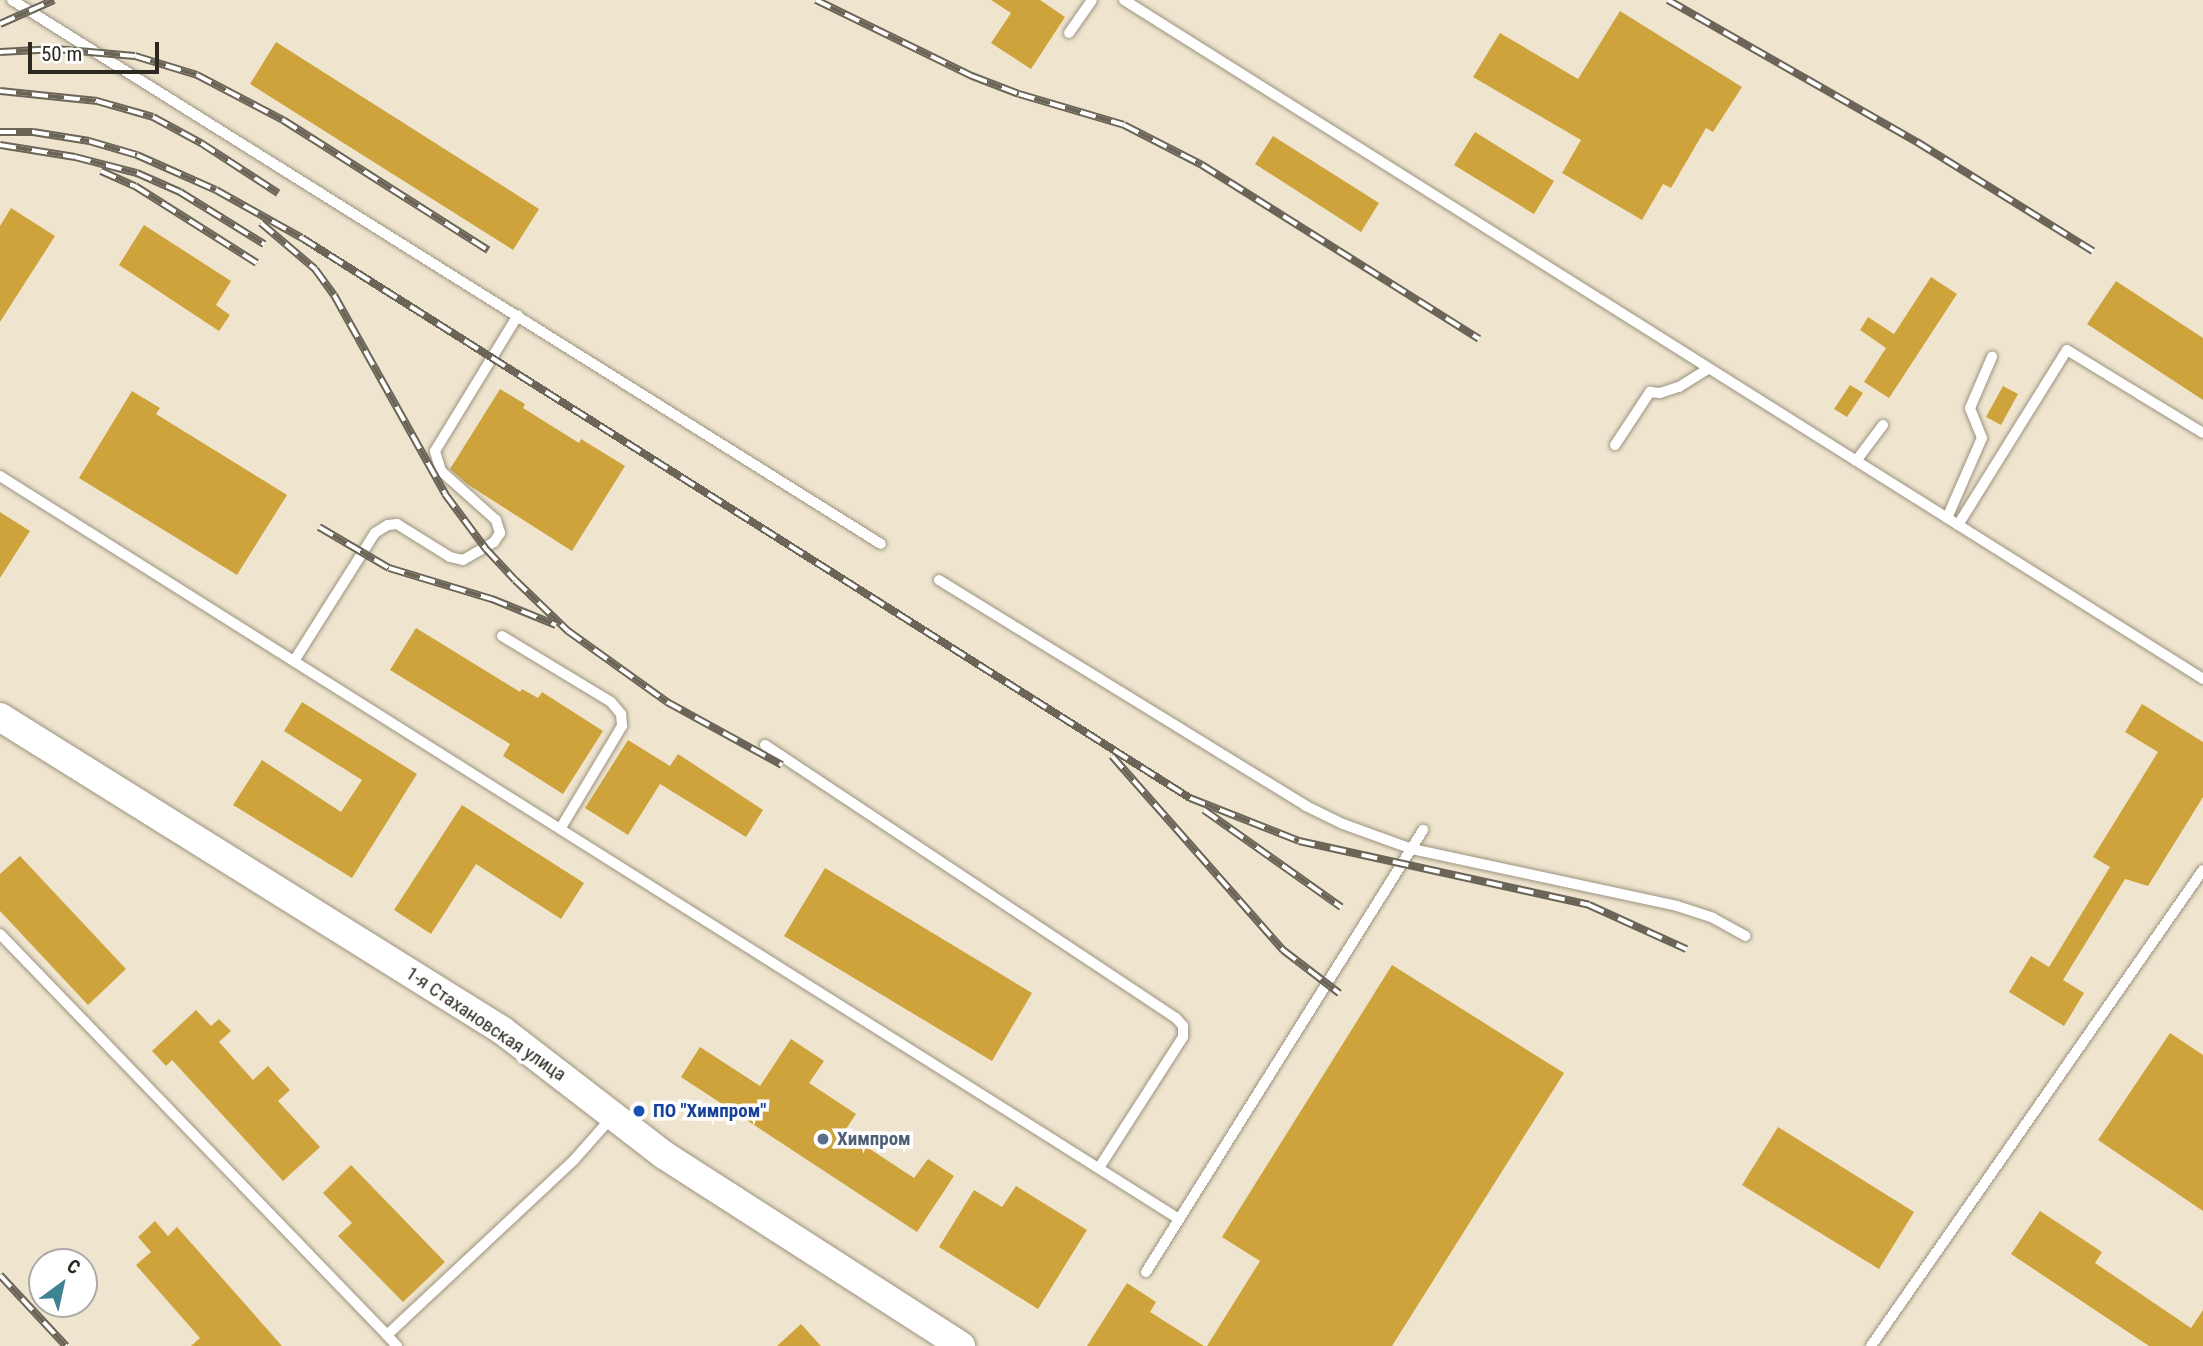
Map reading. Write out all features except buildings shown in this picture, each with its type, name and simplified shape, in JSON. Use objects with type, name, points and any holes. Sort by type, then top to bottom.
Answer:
[{"type":"main road","name":"1-я Стахановская улица","points":[[0,718],[503,1031],[664,1155],[961,1346]]},
{"type":"lane","points":[[12,0],[881,544]]},
{"type":"lane","points":[[1069,33],[1092,0]]},
{"type":"lane","points":[[1124,0],[2203,679]]},
{"type":"lane","points":[[294,661],[375,533],[388,525],[397,524],[450,556],[463,560],[494,542],[500,533],[496,520],[441,471],[435,451],[518,315]]},
{"type":"lane","points":[[1958,525],[2067,350],[2203,433]]},
{"type":"lane","points":[[1947,519],[1982,438],[1970,408],[1992,357]]},
{"type":"lane","points":[[1615,445],[1650,392],[1660,393],[1679,387],[1708,369]]},
{"type":"lane","points":[[1856,461],[1882,425]]},
{"type":"lane","points":[[0,477],[1179,1219]]},
{"type":"lane","points":[[939,580],[1306,806],[1343,824],[1412,849],[1677,906],[1713,918],[1745,936]]},
{"type":"lane","points":[[502,636],[611,702],[621,714],[622,726],[560,829]]},
{"type":"lane","points":[[765,745],[1176,1018],[1183,1026],[1183,1037],[1099,1168]]},
{"type":"lane","points":[[1146,1272],[1423,830]]},
{"type":"lane","points":[[1871,1346],[2203,870]]},
{"type":"lane","points":[[0,934],[397,1346]]},
{"type":"lane","points":[[387,1335],[574,1160],[613,1116]]},
{"type":"railway","points":[[0,24],[54,0]]},
{"type":"railway","points":[[816,0],[972,76],[1019,94],[1124,125],[1202,165],[1479,339]]},
{"type":"railway","points":[[1668,0],[1917,142],[2093,251]]},
{"type":"railway","points":[[0,52],[56,49],[135,56],[197,75],[283,120],[488,250]]},
{"type":"railway","points":[[0,91],[97,101],[153,117],[201,143],[278,193]]},
{"type":"railway","points":[[0,132],[33,132],[89,141],[137,155],[216,190],[302,238],[1190,798],[1299,841],[1589,905],[1686,949]]},
{"type":"railway","points":[[0,145],[75,157],[137,173],[180,192],[264,244]]},
{"type":"railway","points":[[101,171],[135,186],[257,263]]},
{"type":"railway","points":[[261,223],[315,269],[334,295],[445,494],[486,549],[515,580],[568,631],[667,702],[782,765]]},
{"type":"railway","points":[[319,527],[389,568],[492,599],[556,625]]},
{"type":"railway","points":[[1112,756],[1283,950],[1339,993]]},
{"type":"railway","points":[[1204,810],[1341,907]]},
{"type":"railway","points":[[0,1275],[66,1346]]},
{"type":"place","name":"ПО \"Химпром\"","points":[[639,1111]]},
{"type":"place","name":"Химпром","points":[[823,1139]]}]
